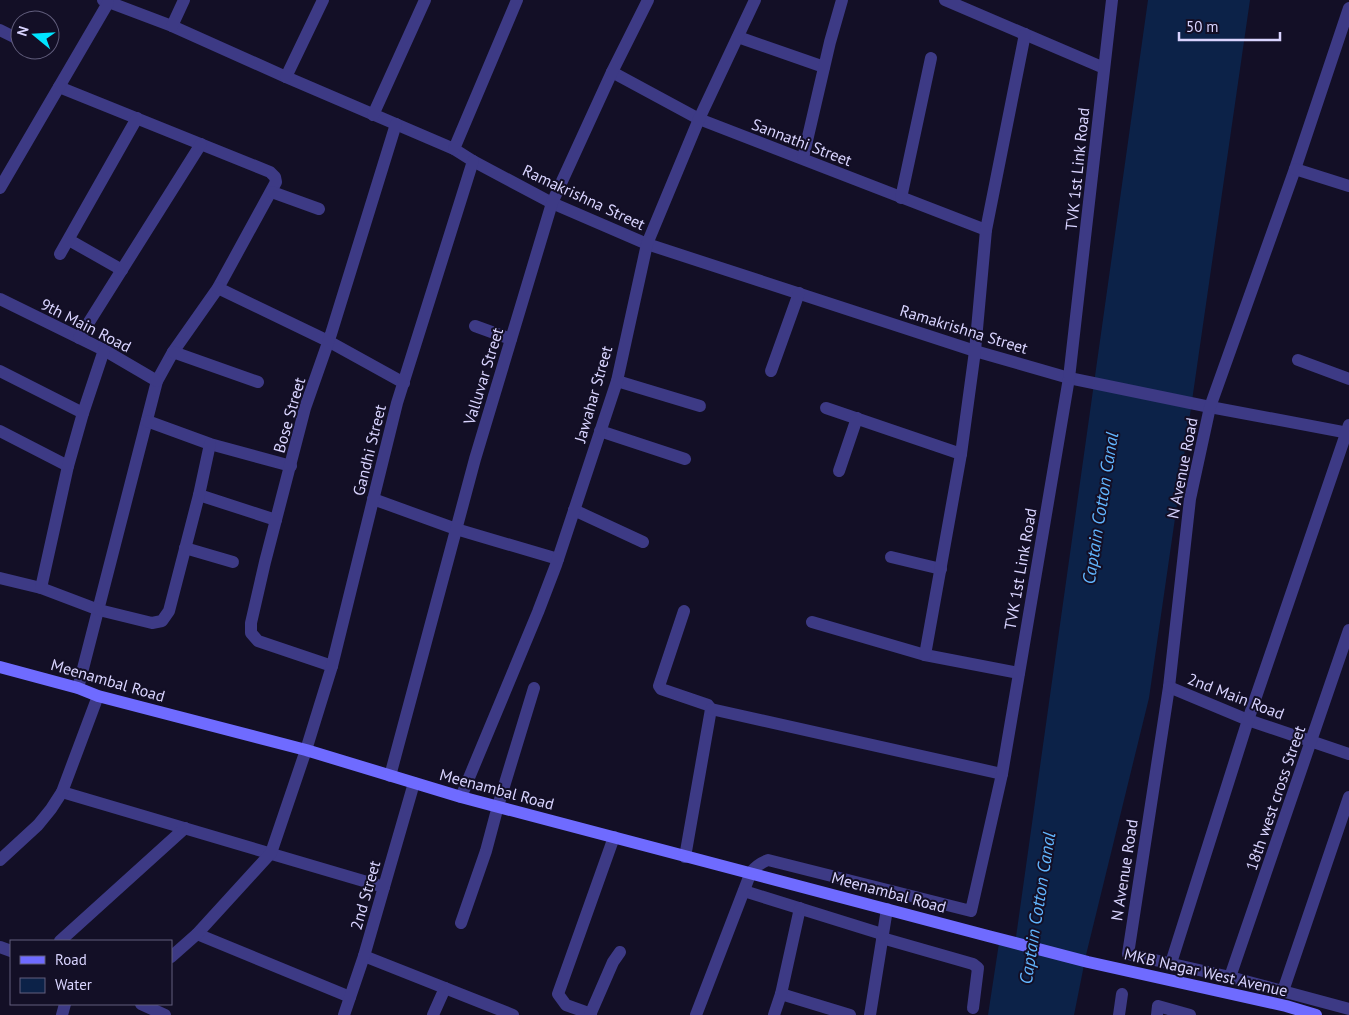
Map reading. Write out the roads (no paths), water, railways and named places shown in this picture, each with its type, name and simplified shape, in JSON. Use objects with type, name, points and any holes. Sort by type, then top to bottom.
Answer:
[{"type":"main road","name":"Meenambal Road","points":[[0,667],[78,688],[98,696],[306,750],[461,797],[1088,962]]},
{"type":"main road","name":"MKB Nagar West Avenue","points":[[1088,962],[1286,1006],[1316,1015]]},
{"type":"street","points":[[172,26],[184,0]]},
{"type":"street","points":[[286,77],[323,0]]},
{"type":"street","points":[[373,115],[425,0]]},
{"type":"street","points":[[454,149],[517,0]]},
{"type":"street","name":"Valluvar Street","points":[[390,776],[475,459],[552,202],[612,72],[648,0]]},
{"type":"street","name":"Jawahar Street","points":[[461,797],[558,559],[617,381],[647,244],[699,119],[755,0]]},
{"type":"street","points":[[803,158],[842,0]]},
{"type":"street","points":[[945,0],[1104,68]]},
{"type":"street","name":"TVK 1st Link Road","points":[[751,872],[756,866],[768,860],[971,911],[1002,774],[1070,378],[1112,0]]},
{"type":"street","points":[[0,188],[59,87],[106,1]]},
{"type":"street","name":"Ramakrishna Street","points":[[106,1],[172,26],[454,149],[473,161],[552,202],[647,244],[975,351],[1070,378],[1210,407],[1348,430]]},
{"type":"street","name":"N Avenue Road","points":[[1170,963],[1128,954],[1169,687],[1190,499],[1210,407],[1295,169],[1349,8]]},
{"type":"street","points":[[925,655],[961,454],[975,351],[986,230],[1025,34]]},
{"type":"street","points":[[738,37],[824,67]]},
{"type":"street","points":[[901,198],[931,58]]},
{"type":"street","name":"Sannathi Street","points":[[612,72],[699,119],[986,230]]},
{"type":"street","points":[[59,87],[270,172],[275,177],[276,182],[218,288],[173,352],[157,381],[78,688]]},
{"type":"street","points":[[60,254],[137,118]]},
{"type":"street","name":"Bose Street","points":[[332,666],[258,640],[251,633],[252,623],[265,562],[305,408],[396,124]]},
{"type":"street","points":[[79,338],[201,144]]},
{"type":"street","name":"Gandhi Street","points":[[271,852],[332,666],[404,383],[473,161]]},
{"type":"street","points":[[1295,169],[1349,186]]},
{"type":"street","points":[[272,192],[319,209]]},
{"type":"street","points":[[69,240],[122,270]]},
{"type":"street","points":[[218,288],[328,341],[404,383]]},
{"type":"street","points":[[771,371],[799,293]]},
{"type":"street","name":"9th Main Road","points":[[0,299],[104,350],[157,381]]},
{"type":"street","points":[[475,326],[511,339]]},
{"type":"street","points":[[41,588],[68,466],[82,413],[104,350]]},
{"type":"street","points":[[173,352],[258,382]]},
{"type":"street","points":[[1298,360],[1349,380]]},
{"type":"street","points":[[0,371],[82,413]]},
{"type":"street","points":[[617,381],[700,406]]},
{"type":"street","points":[[826,408],[961,454]]},
{"type":"street","points":[[839,471],[857,418]]},
{"type":"street","points":[[146,421],[210,444],[291,466]]},
{"type":"street","points":[[1348,430],[1248,720],[1170,963],[1349,1009]]},
{"type":"street","points":[[0,431],[68,466]]},
{"type":"street","points":[[600,431],[685,459]]},
{"type":"street","points":[[0,578],[41,588],[99,610],[152,623],[162,621],[169,612],[210,444]]},
{"type":"street","points":[[199,495],[276,520]]},
{"type":"street","points":[[373,499],[456,529],[558,559]]},
{"type":"street","points":[[574,510],[643,542]]},
{"type":"street","points":[[186,548],[233,562]]},
{"type":"street","points":[[891,557],[940,569]]},
{"type":"street","points":[[684,611],[659,686],[661,689],[708,705],[711,709],[1002,774]]},
{"type":"street","points":[[812,622],[925,655],[1019,674]]},
{"type":"street","name":"18th west cross Street","points":[[1230,977],[1349,630]]},
{"type":"street","name":"2nd Main Road","points":[[1169,687],[1248,720],[1349,754]]},
{"type":"street","points":[[461,923],[486,851],[534,688]]},
{"type":"street","points":[[0,860],[38,825],[62,792],[98,696]]},
{"type":"street","points":[[685,857],[711,709]]},
{"type":"street","name":"2nd Street","points":[[344,1015],[364,956],[414,783]]},
{"type":"street","points":[[62,792],[271,852],[384,887]]},
{"type":"street","points":[[1283,991],[1349,797]]},
{"type":"street","points":[[61,940],[185,828]]},
{"type":"street","points":[[614,837],[558,994],[566,1005],[590,1014],[612,962],[620,952]]},
{"type":"street","points":[[172,956],[196,934],[271,852]]},
{"type":"street","points":[[696,1015],[751,872]]},
{"type":"street","points":[[744,891],[973,964],[978,968],[973,1008]]},
{"type":"street","points":[[774,1015],[781,994],[800,908]]},
{"type":"street","points":[[870,1015],[887,909]]},
{"type":"street","points":[[196,934],[350,997]]},
{"type":"street","points":[[364,956],[513,1015]]},
{"type":"street","points":[[433,1015],[445,988]]},
{"type":"street","points":[[781,994],[850,1015]]},
{"type":"street","points":[[1119,1015],[1122,994]]},
{"type":"street","points":[[143,1005],[159,1014]]},
{"type":"street","points":[[1157,1015],[1158,1006],[1190,1015]]},
{"type":"water","name":"Captain Cotton Canal","points":[[1148,0],[1250,0],[1149,698],[1086,955],[1074,1015],[988,1015],[999,943],[1015,944]]}]
